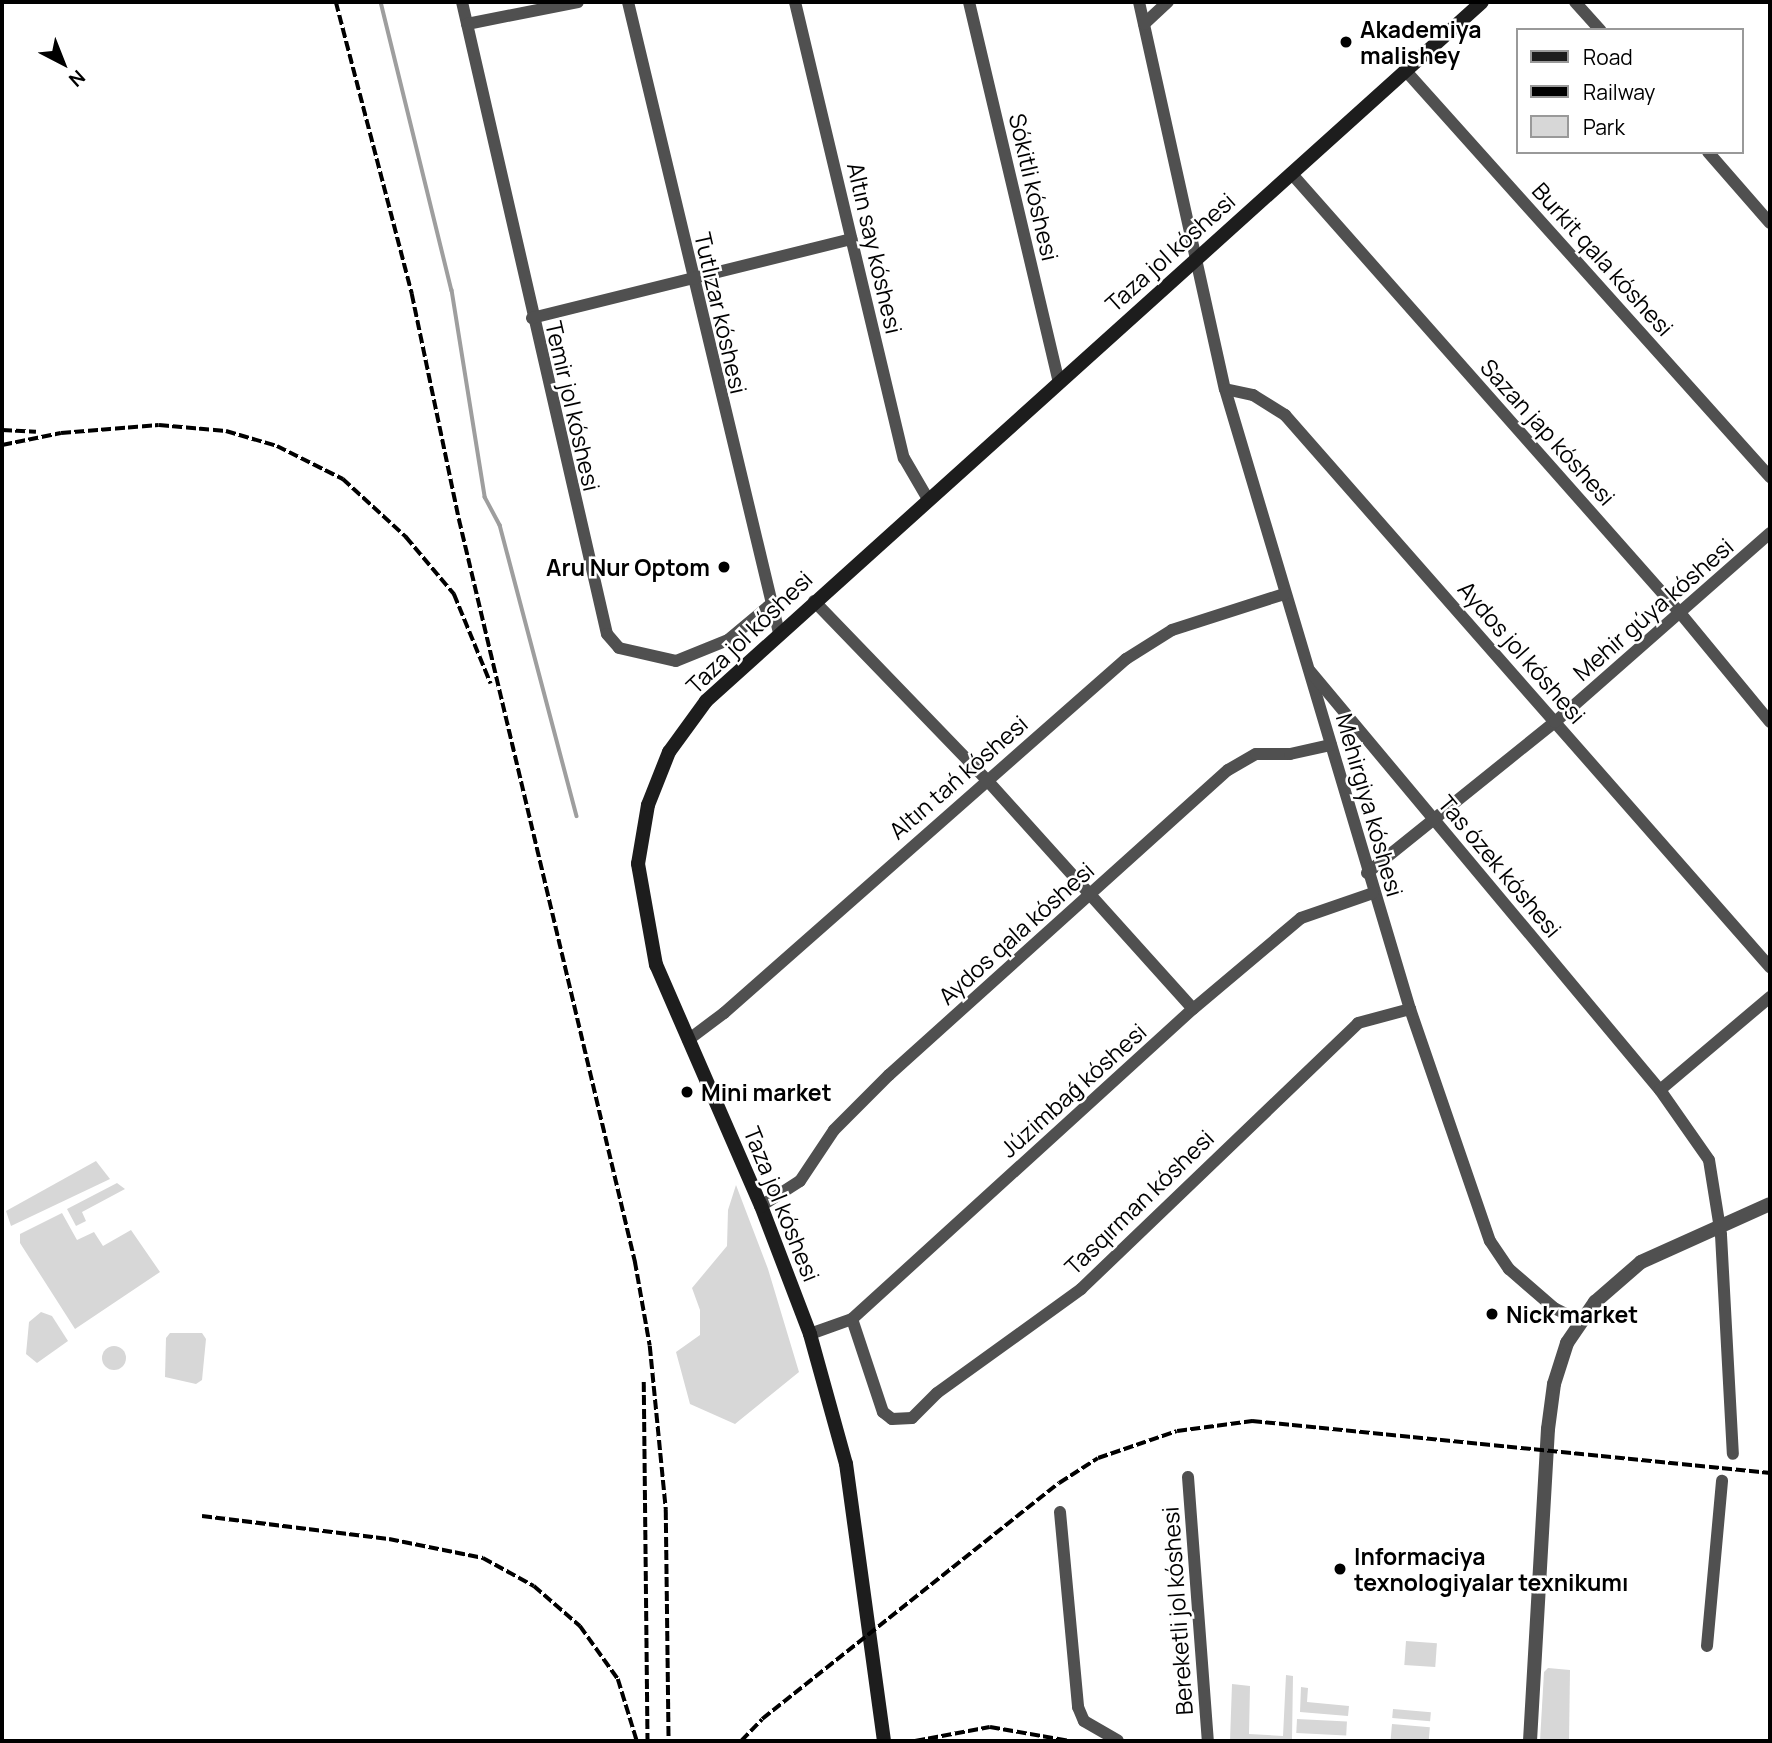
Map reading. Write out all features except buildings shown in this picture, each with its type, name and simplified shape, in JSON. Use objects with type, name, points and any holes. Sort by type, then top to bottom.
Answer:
[{"type":"main road","name":"Taza jol kóshesi","points":[[884,1741],[846,1464],[810,1334],[761,1206],[656,965],[643,911],[638,864],[648,805],[669,752],[706,701],[1482,2]]},
{"type":"street","name":"Temir jol kóshesi","points":[[462,2],[532,318],[607,634],[619,648],[676,662],[728,640],[770,605]]},
{"type":"street","points":[[467,24],[578,2]]},
{"type":"street","name":"Tutlızar kóshesi","points":[[628,2],[690,279],[779,634]]},
{"type":"street","name":"Altın say kóshesi","points":[[795,2],[904,458],[928,499]]},
{"type":"street","name":"Sókitli kóshesi","points":[[969,2],[1059,382]]},
{"type":"street","name":"Mehirgiya kóshesi","points":[[1139,2],[1225,389],[1367,873],[1410,1009],[1490,1241],[1509,1269],[1554,1308],[1579,1321]]},
{"type":"street","points":[[1144,24],[1168,2]]},
{"type":"street","points":[[1575,2],[1598,28]]},
{"type":"street","name":"Burkit qala kóshesi","points":[[1405,70],[1770,477]]},
{"type":"street","points":[[1710,154],[1770,223]]},
{"type":"street","name":"Sazan jap kóshesi","points":[[1291,173],[1681,614],[1770,722]]},
{"type":"street","points":[[532,318],[851,239]]},
{"type":"street","name":"Aydos jol kóshesi","points":[[1225,389],[1253,396],[1285,415],[1770,967]]},
{"type":"street","name":"Mehir gúyа kóshesi","points":[[1367,873],[1436,821],[1555,722],[1770,533]]},
{"type":"street","name":"Altın tań kóshesi","points":[[688,1040],[724,1013],[986,779],[1126,659],[1172,630],[1284,594]]},
{"type":"street","points":[[814,601],[986,779],[1193,1009]]},
{"type":"street","name":"Tas ózek kóshesi","points":[[1307,668],[1660,1090],[1709,1160],[1720,1225],[1733,1454]]},
{"type":"street","name":"Aydos qala kóshesi","points":[[761,1206],[800,1181],[834,1130],[880,1084],[1228,769],[1256,754],[1290,754],[1331,745]]},
{"type":"street","name":"Júzimbaǵ kóshesi","points":[[810,1334],[852,1318],[1193,1009],[1301,918],[1373,893]]},
{"type":"street","points":[[1660,1090],[1770,997]]},
{"type":"street","name":"Tasqırman kóshesi","points":[[852,1318],[883,1412],[892,1419],[912,1418],[937,1394],[1081,1289],[1358,1023],[1410,1009]]},
{"type":"street","points":[[1530,1741],[1548,1429],[1559,1362],[1579,1321],[1616,1281],[1642,1262],[1770,1204]]},
{"type":"street","name":"Bereketli jol kóshesi","points":[[1188,1477],[1208,1741]]},
{"type":"street","points":[[1707,1646],[1722,1481]]},
{"type":"street","points":[[1060,1513],[1078,1707],[1084,1721],[1118,1741]]},
{"type":"green space","points":[[96,1161],[110,1179],[11,1226],[6,1211]]},
{"type":"green space","points":[[117,1183],[125,1189],[82,1212],[86,1221],[76,1226],[67,1209]]},
{"type":"green space","points":[[736,1185],[768,1269],[799,1372],[735,1424],[690,1404],[676,1352],[700,1335],[700,1310],[692,1288],[727,1246],[728,1210]]},
{"type":"green space","points":[[62,1213],[77,1240],[94,1232],[103,1246],[131,1230],[160,1272],[75,1329],[20,1243],[20,1234]]},
{"type":"green space","points":[[41,1312],[52,1316],[68,1341],[37,1363],[26,1354],[29,1322]]},
{"type":"green space","points":[[170,1333],[202,1333],[206,1339],[202,1380],[196,1384],[165,1377],[166,1338]]},
{"type":"green space","points":[[114,1346],[125,1353],[126,1358],[119,1369],[114,1370],[103,1363],[102,1358],[109,1347]]},
{"type":"green space","points":[[1406,1641],[1437,1643],[1435,1667],[1404,1665]]},
{"type":"green space","points":[[1548,1668],[1570,1670],[1569,1741],[1540,1741],[1544,1672]]},
{"type":"green space","points":[[1286,1675],[1293,1676],[1292,1739],[1336,1741],[1230,1741],[1232,1684],[1250,1686],[1249,1734],[1283,1736]]},
{"type":"green space","points":[[1301,1687],[1308,1688],[1307,1702],[1349,1706],[1348,1716],[1300,1712]]},
{"type":"green space","points":[[1393,1709],[1431,1712],[1430,1721],[1392,1718]]},
{"type":"green space","points":[[1297,1719],[1347,1722],[1346,1736],[1296,1733]]},
{"type":"green space","points":[[1392,1724],[1430,1727],[1429,1741],[1391,1739]]},
{"type":"waterway","points":[[381,2],[452,290],[485,497],[500,525],[577,816]]},
{"type":"railway","points":[[336,2],[412,294],[459,519],[635,1261],[650,1346],[666,1510],[669,1741]]},
{"type":"railway","points":[[2,445],[61,433],[159,425],[226,431],[277,446],[343,479],[406,537],[454,594],[491,684]]},
{"type":"railway","points":[[2,430],[36,432]]},
{"type":"railway","points":[[644,1382],[648,1741]]},
{"type":"railway","points":[[741,1741],[762,1719],[1059,1483],[1098,1458],[1177,1431],[1252,1421],[1770,1473]]},
{"type":"railway","points":[[202,1516],[389,1539],[483,1558],[534,1586],[580,1626],[618,1679],[637,1741]]},
{"type":"railway","points":[[915,1741],[990,1727],[1070,1741]]},
{"type":"place","name":"Akademiya malishey","points":[[1346,42]]},
{"type":"place","name":"Aru Nur Optom","points":[[724,567]]},
{"type":"place","name":"Mini market","points":[[687,1092]]},
{"type":"place","name":"Nick market","points":[[1492,1314]]},
{"type":"place","name":"Informaciya texnologiyalar texnikumı","points":[[1340,1569]]}]
